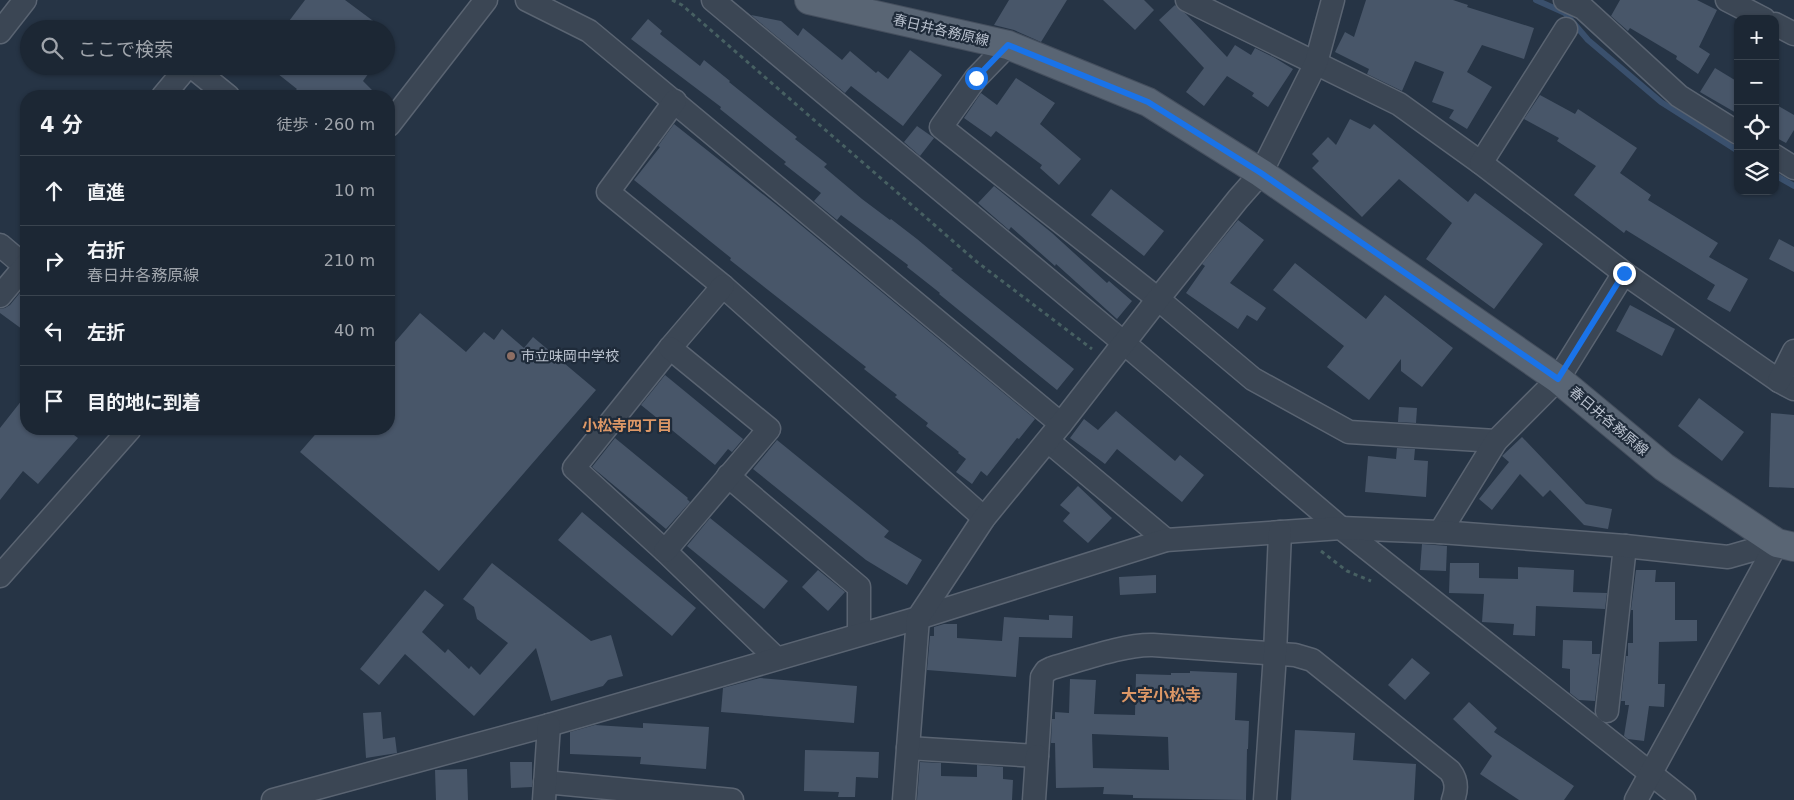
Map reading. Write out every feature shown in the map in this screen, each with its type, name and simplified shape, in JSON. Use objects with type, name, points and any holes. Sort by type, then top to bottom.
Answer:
[{"type":"main road","name":"春日井各務原線","points":[[809,0],[1008,45],[1148,102],[1261,173],[1558,379],[1664,467],[1786,545]]},
{"type":"street","points":[[0,32],[25,0]]},
{"type":"street","points":[[395,117],[486,0]]},
{"type":"street","points":[[527,0],[588,31],[675,102],[1054,433],[1166,540]]},
{"type":"street","points":[[712,0],[1124,343],[1340,528],[1684,800]]},
{"type":"street","points":[[1188,0],[1400,104],[1481,163],[1624,273],[1786,385],[1794,351]]},
{"type":"street","points":[[904,800],[918,618],[984,518],[1261,173],[1316,63],[1333,0]]},
{"type":"street","points":[[1728,0],[1756,15]]},
{"type":"street","points":[[1578,3],[1679,96],[1734,130]]},
{"type":"street","points":[[1779,26],[1794,34]]},
{"type":"street","points":[[1481,163],[1566,29]]},
{"type":"street","points":[[1008,45],[976,78],[941,127],[1158,299],[1253,379],[1348,432],[1496,442]]},
{"type":"street","points":[[168,90],[181,75]]},
{"type":"street","points":[[201,75],[220,90]]},
{"type":"street","points":[[675,102],[608,192],[723,286],[984,518]]},
{"type":"street","points":[[1779,159],[1794,168]]},
{"type":"street","points":[[0,245],[20,261]]},
{"type":"street","points":[[0,296],[20,273]]},
{"type":"street","points":[[1440,532],[1496,442],[1558,379],[1624,273]]},
{"type":"street","points":[[723,286],[670,348],[574,468],[665,551],[776,658]]},
{"type":"street","points":[[665,551],[768,429],[670,348]]},
{"type":"street","points":[[0,576],[125,435]]},
{"type":"street","points":[[728,476],[859,587],[859,634]]},
{"type":"street","points":[[273,800],[549,725],[918,618],[1166,540],[1340,528],[1440,532],[1625,546],[1728,557],[1786,545]]},
{"type":"street","points":[[1265,800],[1275,654],[1280,532]]},
{"type":"street","points":[[1636,800],[1786,545]]},
{"type":"street","points":[[1607,711],[1625,546]]},
{"type":"street","points":[[1034,800],[1042,677],[1052,668],[1142,644],[1275,654],[1304,657],[1312,660],[1450,771],[1455,777],[1456,786],[1453,800]]},
{"type":"street","points":[[549,725],[545,791],[732,800]]},
{"type":"street","points":[[908,748],[1037,756]]},
{"type":"building","points":[[305,0],[345,0],[372,20],[290,20]]},
{"type":"building","points":[[1009,0],[1067,0],[1041,42],[1014,30],[994,25]]},
{"type":"building","points":[[1103,0],[1144,0],[1154,10],[1135,30]]},
{"type":"building","points":[[1366,0],[1453,0],[1468,5],[1467,7],[1534,28],[1524,59],[1482,45],[1467,72],[1492,87],[1467,129],[1449,118],[1454,110],[1432,102],[1444,72],[1415,61],[1402,91],[1367,74],[1369,69],[1335,52],[1345,32],[1354,37]]},
{"type":"building","points":[[1620,0],[1697,0],[1717,10],[1699,47],[1710,54],[1698,74],[1676,59],[1677,56],[1630,28],[1628,31],[1611,16]]},
{"type":"building","points":[[1175,5],[1227,57],[1235,45],[1251,55],[1255,48],[1293,69],[1268,107],[1252,96],[1254,93],[1227,76],[1204,106],[1186,92],[1204,68],[1159,20]]},
{"type":"building","points":[[751,15],[781,21],[798,36],[803,28],[842,60],[850,51],[876,73],[878,71],[888,79],[910,50],[942,75],[903,126],[851,86],[845,93]]},
{"type":"building","points":[[648,19],[662,31],[660,34],[700,66],[704,60],[730,81],[797,137],[795,139],[827,164],[824,167],[862,199],[917,239],[953,269],[951,270],[1074,369],[1057,390],[939,294],[907,267],[908,265],[841,215],[837,220],[814,201],[821,193],[784,164],[786,162],[720,109],[721,107],[631,39]]},
{"type":"building","points":[[1715,68],[1734,80],[1734,112],[1700,92]]},
{"type":"building","points":[[279,75],[367,75],[363,81],[372,90],[296,90]]},
{"type":"building","points":[[1016,78],[1055,103],[1040,124],[1081,159],[1059,185],[1040,168],[1042,165],[996,131],[991,137],[964,118],[981,93],[997,105]]},
{"type":"building","points":[[1540,95],[1575,114],[1578,109],[1637,148],[1620,173],[1651,195],[1648,200],[1718,243],[1709,257],[1748,279],[1730,312],[1707,299],[1715,285],[1626,230],[1624,233],[1574,195],[1596,166],[1557,141],[1559,138],[1524,119]]},
{"type":"building","points":[[1779,106],[1794,115],[1794,130],[1786,143],[1779,139]]},
{"type":"building","points":[[1350,119],[1370,129],[1374,124],[1468,202],[1475,193],[1543,244],[1494,309],[1426,259],[1452,223],[1399,179],[1362,217],[1312,168],[1319,161],[1312,154],[1328,137],[1336,145]]},
{"type":"building","points":[[674,124],[779,207],[1035,419],[1019,439],[1017,438],[987,476],[981,471],[972,484],[956,472],[966,459],[926,426],[928,423],[864,369],[866,367],[730,260],[731,258],[634,180],[660,147],[658,146]]},
{"type":"building","points":[[917,126],[934,138],[920,156],[904,142]]},
{"type":"building","points":[[994,186],[1052,233],[1107,283],[1109,281],[1132,301],[1117,319],[1056,264],[1055,266],[1011,227],[1009,230],[978,203]]},
{"type":"building","points":[[1111,189],[1164,231],[1144,256],[1091,215]]},
{"type":"building","points":[[1238,220],[1264,240],[1230,283],[1266,308],[1257,321],[1247,315],[1238,329],[1186,293],[1205,266],[1202,264]]},
{"type":"building","points":[[1779,239],[1794,247],[1794,272],[1769,259]]},
{"type":"building","points":[[1295,263],[1366,319],[1385,295],[1453,348],[1422,387],[1401,371],[1401,359],[1369,400],[1327,367],[1344,346],[1273,290]]},
{"type":"building","points":[[20,293],[20,328],[0,313],[0,309],[10,305]]},
{"type":"building","points":[[1630,305],[1675,329],[1662,356],[1616,331]]},
{"type":"building","points":[[420,313],[466,352],[484,332],[494,340],[502,329],[524,348],[533,337],[596,390],[439,571],[300,452],[315,435],[395,435],[395,342]]},
{"type":"building","points":[[665,375],[743,439],[732,452],[728,449],[715,465],[641,405]]},
{"type":"building","points":[[1699,398],[1744,432],[1722,461],[1678,426]]},
{"type":"building","points":[[20,403],[20,435],[74,435],[78,438],[38,484],[23,471],[0,500],[0,428]]},
{"type":"building","points":[[1399,407],[1417,408],[1416,423],[1398,422]]},
{"type":"building","points":[[1116,411],[1175,461],[1180,455],[1204,475],[1182,502],[1117,449],[1105,464],[1070,438],[1084,419],[1098,430]]},
{"type":"building","points":[[1771,413],[1794,415],[1794,488],[1769,487]]},
{"type":"building","points":[[1522,437],[1586,504],[1612,509],[1608,529],[1584,525],[1550,490],[1543,497],[1520,474],[1492,510],[1479,499],[1509,462],[1502,456]]},
{"type":"building","points":[[615,438],[688,498],[690,502],[666,529],[592,467]]},
{"type":"building","points":[[777,440],[889,531],[884,537],[922,560],[907,585],[866,560],[753,469]]},
{"type":"building","points":[[1397,448],[1415,449],[1414,460],[1428,461],[1426,497],[1365,492],[1368,456],[1396,459]]},
{"type":"building","points":[[1078,486],[1112,518],[1088,543],[1063,521],[1070,513],[1060,505]]},
{"type":"building","points":[[582,512],[696,608],[672,636],[558,540]]},
{"type":"building","points":[[710,518],[788,581],[764,609],[687,546]]},
{"type":"building","points":[[1422,544],[1447,546],[1446,571],[1420,570]]},
{"type":"building","points":[[492,563],[591,641],[611,635],[623,676],[608,680],[603,686],[551,701],[536,648],[474,716],[405,654],[379,685],[360,669],[425,590],[444,605],[422,632],[445,653],[448,649],[469,669],[471,666],[480,675],[508,643],[477,619],[474,607],[463,599]]},
{"type":"building","points":[[1450,563],[1479,563],[1479,578],[1518,579],[1518,567],[1574,570],[1573,592],[1607,593],[1605,609],[1536,606],[1535,636],[1513,635],[1514,624],[1482,622],[1484,594],[1449,593]]},
{"type":"building","points":[[818,570],[845,592],[828,611],[802,587]]},
{"type":"building","points":[[1636,570],[1656,570],[1655,582],[1675,582],[1675,620],[1697,620],[1697,641],[1659,642],[1658,684],[1665,684],[1664,707],[1649,706],[1644,741],[1628,739],[1624,736],[1629,705],[1625,705],[1625,701],[1621,701],[1626,656],[1628,656],[1628,643],[1633,643],[1633,610],[1631,610]]},
{"type":"building","points":[[1156,575],[1156,593],[1120,595],[1119,577]]},
{"type":"building","points":[[1049,615],[1073,616],[1072,638],[1019,637],[1016,677],[927,670],[930,636],[934,636],[934,627],[944,624],[957,624],[957,638],[1002,641],[1004,617],[1049,620]]},
{"type":"building","points":[[1563,640],[1592,641],[1592,654],[1600,654],[1595,701],[1579,700],[1570,693],[1570,669],[1562,668]]},
{"type":"building","points":[[1412,658],[1430,673],[1405,700],[1388,685]]},
{"type":"building","points":[[1190,671],[1237,673],[1235,720],[1249,721],[1246,800],[1133,798],[1133,795],[1103,794],[1104,787],[1056,788],[1055,743],[1051,743],[1052,719],[1055,719],[1055,712],[1069,713],[1070,679],[1096,680],[1094,714],[1135,715],[1136,674],[1171,675],[1171,673],[1190,673]],"holes":[[[1092,734],[1168,737],[1169,770],[1093,768]]]},
{"type":"building","points":[[760,678],[857,686],[854,723],[721,712],[723,688]]},
{"type":"building","points":[[1469,702],[1497,728],[1494,732],[1574,786],[1564,800],[1519,800],[1480,774],[1492,756],[1453,719]]},
{"type":"building","points":[[381,712],[383,739],[395,737],[397,753],[366,758],[363,713]]},
{"type":"building","points":[[643,723],[709,727],[706,769],[640,764],[641,757],[570,754],[570,732],[595,725],[643,728]]},
{"type":"building","points":[[1295,730],[1355,733],[1353,760],[1416,764],[1414,800],[1291,800]]},
{"type":"building","points":[[805,750],[879,752],[878,778],[856,777],[855,797],[838,797],[839,792],[804,791]]},
{"type":"building","points":[[510,762],[532,762],[532,787],[511,788]]},
{"type":"building","points":[[920,762],[941,763],[941,776],[977,777],[977,765],[1003,767],[1003,779],[1013,780],[1012,800],[917,800]]},
{"type":"building","points":[[467,769],[468,800],[436,800],[435,770]]},
{"type":"waterway","points":[[1536,0],[1565,13],[1588,40],[1661,102],[1736,150]]},
{"type":"waterway","points":[[1779,177],[1794,186]]},
{"type":"place","name":"市立味岡中学校","points":[[511,356]]},
{"type":"district","name":"小松寺四丁目","points":[[627,426]]},
{"type":"district","name":"大字小松寺","points":[[1161,695]]},
{"type":"route","points":[[976,78],[1008,45],[1148,102],[1261,173],[1558,379],[1624,273]]}]
